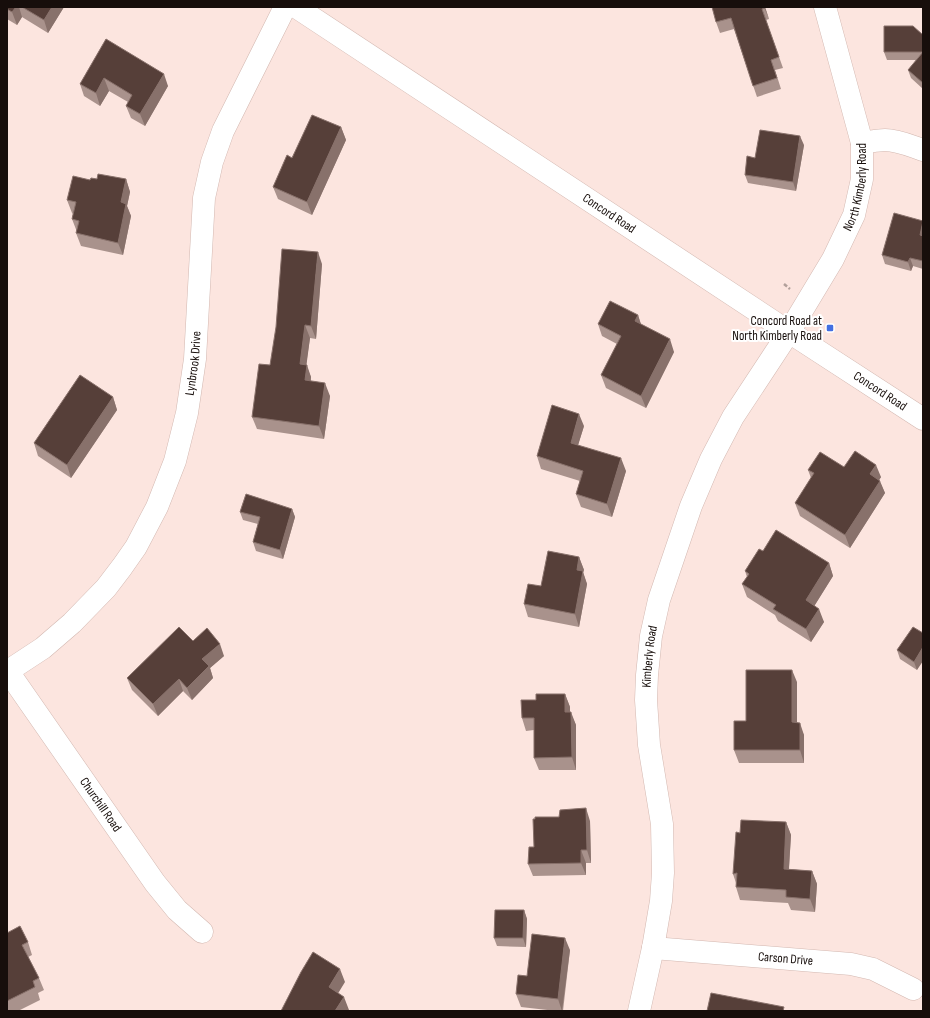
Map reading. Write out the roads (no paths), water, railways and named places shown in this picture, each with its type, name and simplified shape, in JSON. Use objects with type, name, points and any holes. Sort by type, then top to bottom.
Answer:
[{"type":"street","name":"Lynbrook Drive","points":[[8,671],[43,648],[72,624],[106,588],[136,547],[157,508],[175,461],[187,413],[195,359],[204,198],[212,162],[223,131],[285,7]]},
{"type":"street","name":"Concord Road","points":[[296,7],[923,419]]},
{"type":"street","name":"North Kimberly Road","points":[[789,332],[833,259],[854,215],[862,180],[862,144],[825,7]]},
{"type":"street","points":[[862,144],[884,140],[907,144],[923,150]]},
{"type":"street","name":"Kimberly Road","points":[[639,1011],[653,948],[663,874],[662,824],[649,745],[646,700],[651,636],[657,607],[691,506],[711,459],[733,417],[789,332]]},
{"type":"street","name":"Churchill Road","points":[[8,671],[155,883],[177,910],[202,932]]},
{"type":"street","name":"Carson Drive","points":[[653,948],[851,964],[873,969],[913,989]]},
{"type":"place","name":"Concord Road at North Kimberly Road","points":[[830,328]]}]
